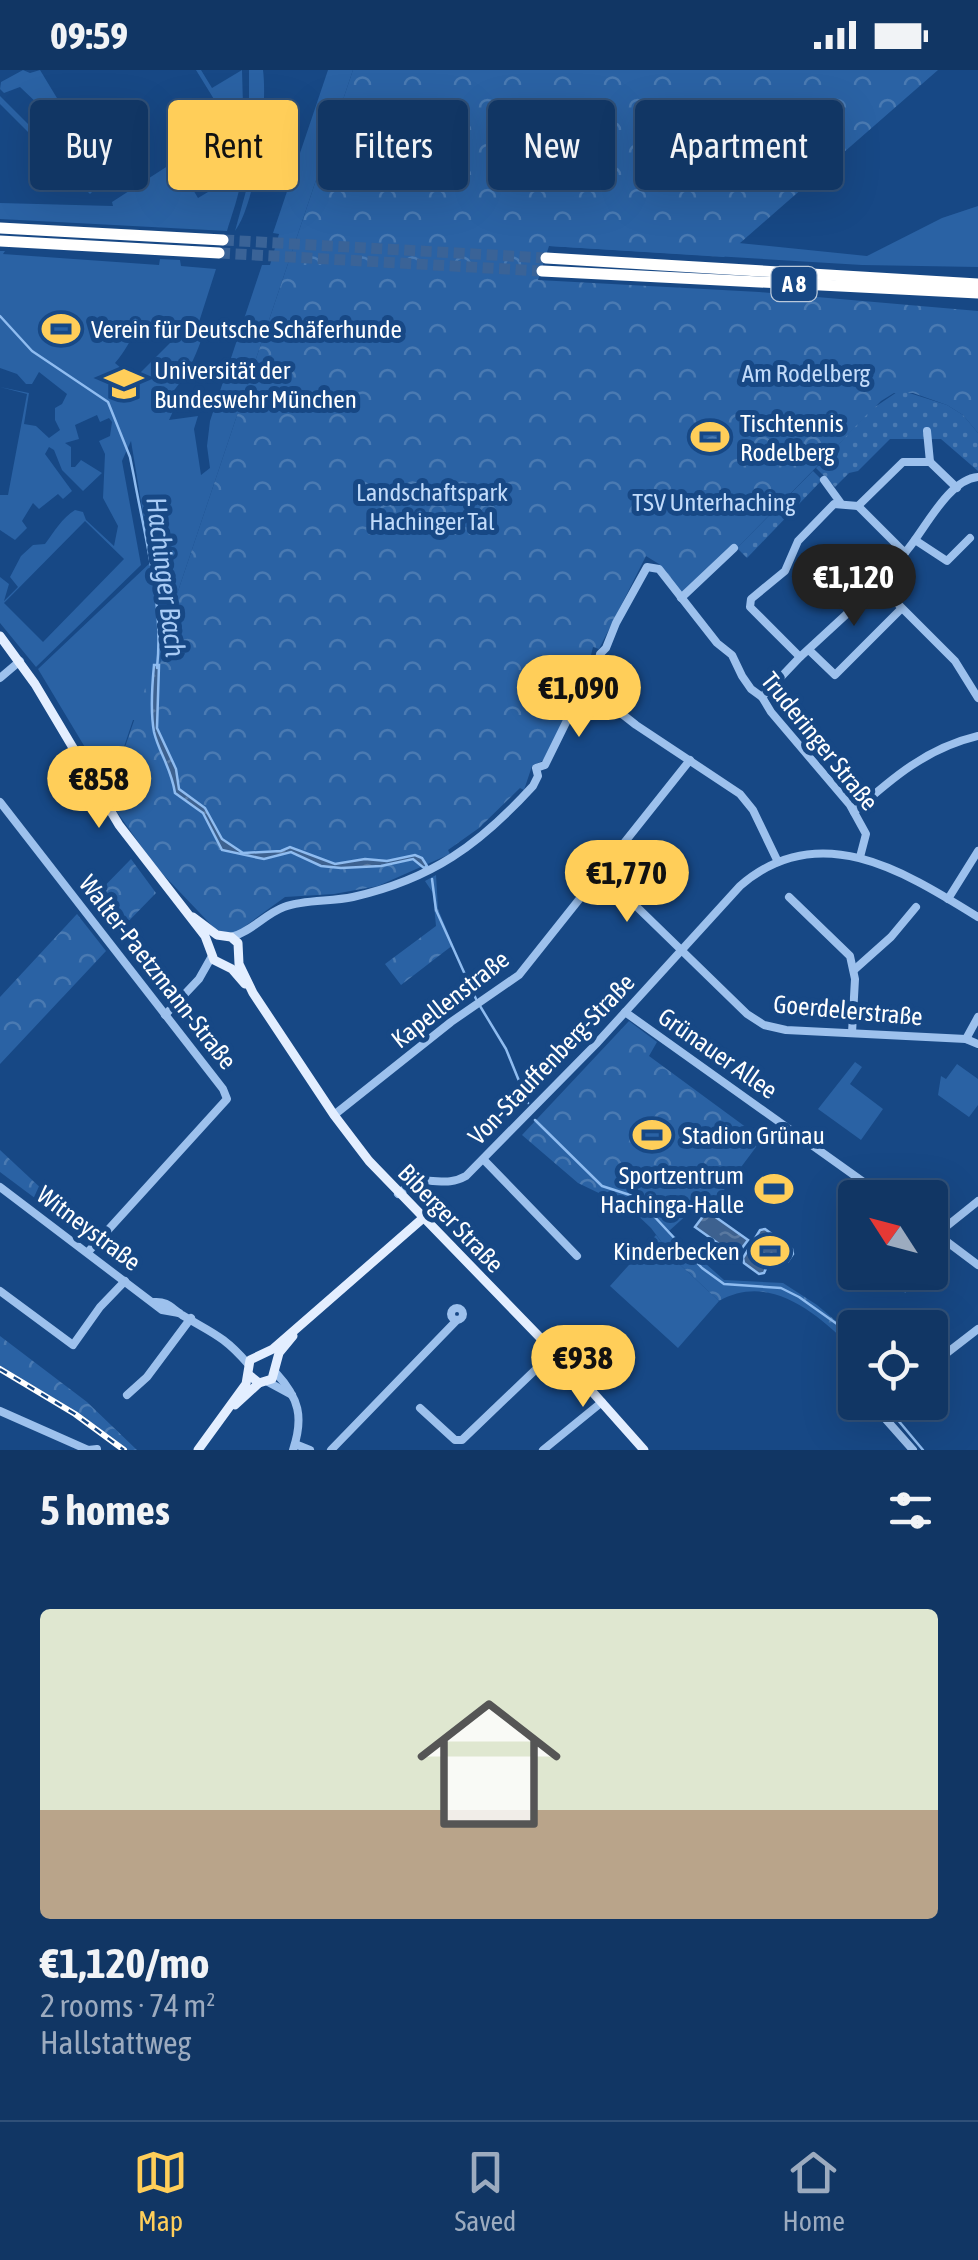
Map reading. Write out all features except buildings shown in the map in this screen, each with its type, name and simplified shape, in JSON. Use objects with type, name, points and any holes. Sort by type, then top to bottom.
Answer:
[{"type":"highway","points":[[0,228],[221,246],[0,241]]},
{"type":"highway","name":"A 8","points":[[978,284],[544,265],[978,294]]},
{"type":"main road","points":[[0,636],[20,661],[118,826],[193,917],[212,951],[226,937],[193,917]]},
{"type":"main road","name":"Biberger Straße","points":[[226,937],[239,953],[253,993]]},
{"type":"main road","name":"Biberger Straße","points":[[212,951],[253,993],[334,1116],[398,1194],[554,1352],[644,1450]]},
{"type":"main road","points":[[225,965],[239,953]]},
{"type":"main road","points":[[229,1410],[248,1369],[260,1354],[273,1349],[422,1219]]},
{"type":"main road","points":[[198,1450],[229,1410],[270,1375],[299,1325]]},
{"type":"main road","points":[[260,1354],[270,1356],[270,1375]]},
{"type":"main road","points":[[248,1369],[270,1375]]},
{"type":"street","points":[[926,431],[930,462],[957,488]]},
{"type":"street","points":[[858,506],[903,462],[930,462]]},
{"type":"street","points":[[762,697],[800,656],[880,586],[882,575],[905,553],[934,510],[970,477],[978,476]]},
{"type":"street","points":[[824,480],[840,502],[858,506],[905,553]]},
{"type":"street","points":[[800,656],[750,607],[751,599],[785,571],[798,541],[840,502]]},
{"type":"street","points":[[915,540],[947,561],[970,538]]},
{"type":"street","points":[[681,598],[734,548]]},
{"type":"street","points":[[853,562],[840,578],[864,599]]},
{"type":"street","name":"Truderinger Straße","points":[[690,760],[618,712],[597,696],[593,688],[600,654],[642,572],[651,566],[659,569],[717,643],[732,655],[751,689],[762,697],[854,812],[866,834],[860,856]]},
{"type":"street","points":[[880,586],[955,661],[978,696]]},
{"type":"street","points":[[808,650],[834,676],[900,610]]},
{"type":"street","points":[[0,678],[20,661]]},
{"type":"street","points":[[226,937],[287,906],[374,892],[433,870],[481,838],[512,809],[538,776],[536,768],[545,766],[579,696]]},
{"type":"street","points":[[854,812],[918,760],[939,748],[978,736]]},
{"type":"street","points":[[690,760],[726,782],[748,802],[778,862]]},
{"type":"street","name":"Kapellenstraße","points":[[334,1116],[519,975],[690,760]]},
{"type":"street","name":"Walter-Paetzmann-Straße","points":[[0,804],[223,1089],[227,1100],[88,1252]]},
{"type":"street","points":[[948,898],[978,852]]},
{"type":"street","name":"Von-Stauffenberg-Straße","points":[[398,1194],[418,1180],[460,1180],[484,1160],[740,886],[778,862],[817,854],[860,856],[891,868],[978,917]]},
{"type":"street","name":"Goerdelerstraße","points":[[601,872],[726,996],[764,1025],[786,1030],[966,1040],[978,1044]]},
{"type":"street","points":[[789,897],[850,956],[854,970],[852,1033]]},
{"type":"street","points":[[854,970],[891,937],[916,907]]},
{"type":"street","points":[[239,953],[256,924]]},
{"type":"street","points":[[168,1019],[199,979],[212,951]]},
{"type":"street","points":[[199,979],[225,965]]},
{"type":"street","name":"Grünauer Allee","points":[[625,1012],[861,1180]]},
{"type":"street","points":[[966,1040],[978,1017]]},
{"type":"street","points":[[484,1160],[577,1256]]},
{"type":"street","name":"Witneystraße","points":[[1,1190],[154,1302],[168,1303],[235,1347],[260,1354]]},
{"type":"street","points":[[948,1224],[978,1201]]},
{"type":"street","points":[[948,1242],[978,1265]]},
{"type":"street","points":[[0,1291],[73,1345],[126,1280]]},
{"type":"street","points":[[127,1395],[147,1376],[190,1318]]},
{"type":"street","points":[[331,1450],[456,1320]]},
{"type":"street","points":[[948,1352],[978,1329]]},
{"type":"street","name":"Witneystraße","points":[[235,1347],[248,1369]]},
{"type":"street","points":[[420,1408],[456,1440],[462,1440],[554,1352]]},
{"type":"street","points":[[270,1375],[292,1395],[300,1417],[294,1447],[310,1450]]},
{"type":"street","points":[[543,1450],[602,1402]]},
{"type":"street","points":[[0,1411],[88,1450],[98,1449]]},
{"type":"street","points":[[895,1420],[913,1450]]},
{"type":"green space","points":[[23,70],[40,70],[58,100],[34,100],[20,87],[4,93],[1,82]]},
{"type":"green space","points":[[196,70],[201,70],[212,88],[242,70],[243,100],[214,100]]},
{"type":"green space","points":[[249,70],[263,70],[263,100],[249,100]]},
{"type":"green space","points":[[328,70],[353,70],[343,100],[318,100],[318,174],[171,612],[172,621],[163,634],[160,665],[143,720],[133,720],[113,780],[132,804],[108,800],[110,789],[38,669],[151,562],[131,441],[122,461],[141,565],[36,667],[0,623],[0,577],[9,584],[4,601],[18,587],[10,577],[21,556],[33,545],[45,544],[75,510],[83,512],[86,520],[114,546],[118,526],[103,498],[105,454],[99,441],[110,436],[112,422],[109,418],[100,422],[97,415],[75,425],[79,439],[65,443],[71,447],[71,467],[81,460],[102,473],[83,491],[62,470],[49,447],[45,454],[72,491],[63,499],[58,494],[39,509],[33,503],[22,521],[27,528],[15,540],[0,530],[0,495],[8,495],[27,394],[0,387],[29,393],[24,424],[36,426],[49,438],[60,430],[55,408],[67,394],[39,372],[32,384],[26,384],[17,374],[0,368],[0,251],[159,265],[160,259],[180,260],[181,266],[216,269],[199,322],[206,325],[200,345],[169,396],[175,407],[169,420],[198,416],[194,429],[201,475],[210,468],[210,421],[262,265],[270,265],[279,234],[273,233],[288,190],[298,190],[298,159]],"holes":[[[167,327],[177,336],[134,379],[115,363],[139,330],[149,341]],[[85,521],[124,559],[43,642],[4,603]]]},
{"type":"green space","name":"Landschaftspark Hachinger Tal","points":[[353,70],[938,70],[843,153],[843,100],[635,100],[635,190],[801,190],[724,257],[549,246],[538,280],[759,292],[978,311],[978,433],[963,415],[947,405],[913,393],[894,393],[881,401],[737,548],[732,545],[681,593],[659,564],[646,556],[599,649],[593,647],[585,679],[544,760],[532,766],[524,790],[520,788],[479,828],[448,850],[450,854],[378,886],[285,897],[237,932],[218,932],[156,867],[105,795],[111,788],[153,665],[160,665],[167,621],[172,620],[171,612],[318,174],[318,190],[468,190],[468,100],[343,100]]},
{"type":"green space","points":[[0,96],[30,126],[30,134],[0,104]]},
{"type":"green space","points":[[168,166],[168,190],[193,190],[198,198],[211,190],[239,190],[227,231],[0,219],[0,203],[113,206],[112,202],[131,190],[148,190],[148,179]]},
{"type":"green space","points":[[246,190],[251,190],[242,218],[235,231]]},
{"type":"green space","points":[[978,206],[978,267],[862,265],[549,246],[739,243],[867,256],[942,218]]},
{"type":"green space","points":[[900,390],[947,405],[963,415],[978,433],[978,471],[941,439],[890,439],[858,471],[849,473],[835,487],[816,468],[872,409]]},
{"type":"green space","points":[[813,471],[822,480],[747,558],[737,548]]},
{"type":"green space","points":[[131,859],[156,893],[118,932],[91,900]]},
{"type":"green space","points":[[436,875],[438,909],[453,945],[401,985],[385,964],[436,926],[433,893],[425,881]]},
{"type":"green space","points":[[77,914],[106,951],[0,1064],[0,997]]},
{"type":"green space","points":[[629,1021],[657,1042],[649,1056],[762,1139],[718,1198],[691,1211],[669,1231],[724,1280],[783,1283],[838,1323],[838,1336],[809,1311],[775,1294],[738,1293],[719,1301],[675,1260],[630,1208],[578,1183],[522,1135]]},
{"type":"green space","points":[[855,1062],[862,1067],[850,1084],[883,1109],[861,1140],[818,1109]]},
{"type":"green space","points":[[957,1064],[978,1079],[978,1105],[969,1117],[938,1095],[941,1076],[946,1079]]},
{"type":"green space","points":[[0,1150],[90,1234],[87,1237],[0,1172]]},
{"type":"green space","points":[[656,1235],[675,1260],[719,1301],[678,1348],[610,1286]]},
{"type":"green space","points":[[0,1336],[87,1402],[137,1450],[128,1450],[76,1412],[0,1366]]},
{"type":"water","points":[[154,665],[159,665],[157,728],[176,769],[179,789],[205,808],[222,839],[243,853],[290,847],[335,864],[415,855],[427,866],[424,868],[413,859],[341,868],[321,866],[291,852],[264,859],[222,850],[203,813],[175,793],[154,732]]},
{"type":"water","points":[[707,1211],[748,1240],[736,1256],[695,1227]]},
{"type":"water","name":"Kinderbecken","points":[[765,1229],[792,1249],[793,1254],[788,1261],[771,1257],[764,1273],[759,1274],[743,1258],[760,1230]]},
{"type":"waterway","name":"Hachinger Bach","points":[[0,316],[32,351],[108,402],[130,457],[148,548],[158,620],[157,668]]},
{"type":"waterway","name":"Hachinger Bach","points":[[432,879],[436,910],[476,999]]},
{"type":"waterway","name":"Hachinger Bach","points":[[480,1006],[506,1049],[528,1103]]},
{"type":"waterway","name":"Hachinger Bach","points":[[535,1120],[602,1186],[630,1195],[702,1268],[724,1284],[781,1288],[838,1325]]},
{"type":"waterway","name":"Hachinger Bach","points":[[898,1420],[923,1450]]},
{"type":"tunnel","points":[[223,240],[546,258]]},
{"type":"tunnel","points":[[219,253],[542,271]]},
{"type":"railway","points":[[0,1369],[75,1414],[124,1450]]},
{"type":"place","name":"Verein für Deutsche Schäferhunde","points":[[61,329]]},
{"type":"place","name":"Universität der Bundeswehr München","points":[[124,384]]},
{"type":"place","name":"Tischtennis Rodelberg","points":[[710,437]]},
{"type":"place","name":"Stadion Grünau","points":[[652,1135]]},
{"type":"place","name":"Sportzentrum Hachinga-Halle","points":[[774,1189]]},
{"type":"place","name":"Kinderbecken","points":[[770,1251]]},
{"type":"park label","name":"Am Rodelberg","points":[[806,373]]},
{"type":"park label","name":"TSV Unterhaching","points":[[714,502]]}]
